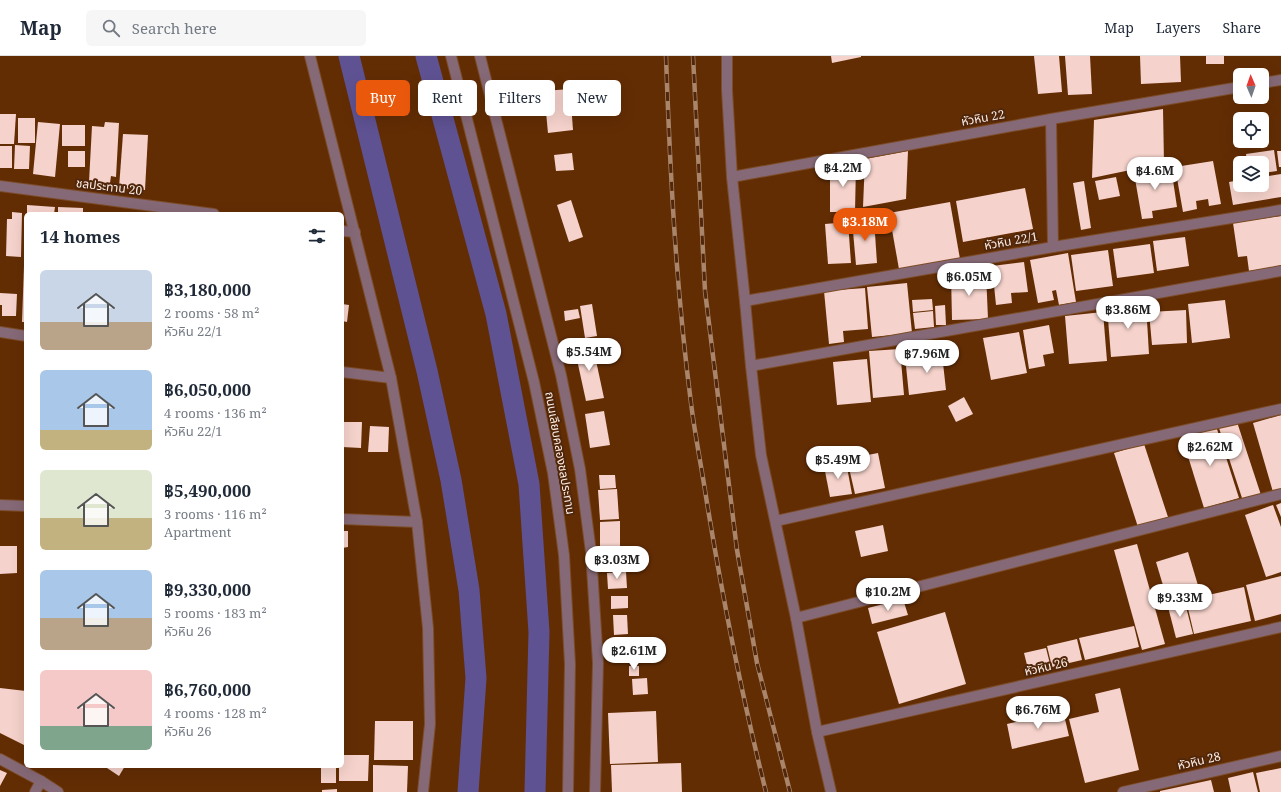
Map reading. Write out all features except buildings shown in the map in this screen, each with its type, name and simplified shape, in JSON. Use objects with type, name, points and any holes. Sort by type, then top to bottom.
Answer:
[{"type":"street","points":[[310,56],[391,378],[417,522],[428,628],[430,708],[430,724],[423,792]]},
{"type":"street","name":"ถนนเลียบคลองชลประทาน","points":[[451,56],[534,382],[553,473],[564,555],[570,664],[568,792]]},
{"type":"street","name":"ถนนเลียบคลองชลประทาน","points":[[480,56],[562,375],[580,469],[591,552],[598,663],[595,792]]},
{"type":"street","points":[[727,56],[727,90],[732,177],[761,455],[796,618],[817,732],[832,792]]},
{"type":"street","points":[[1269,82],[1281,80]]},
{"type":"street","name":"หัวหิน 22","points":[[732,177],[1051,119],[1233,88]]},
{"type":"street","points":[[1051,119],[1053,247]]},
{"type":"street","name":"ชลประทาน 20","points":[[0,186],[199,212]]},
{"type":"street","name":"หัวหิน 22/1","points":[[745,302],[1053,247],[1281,210]]},
{"type":"street","points":[[344,231],[355,232]]},
{"type":"street","points":[[751,366],[1281,271]]},
{"type":"street","points":[[0,332],[24,336]]},
{"type":"street","points":[[344,372],[391,378]]},
{"type":"street","points":[[776,521],[1281,409]]},
{"type":"street","points":[[796,618],[1281,494]]},
{"type":"street","points":[[0,505],[24,506]]},
{"type":"street","points":[[344,519],[417,522]]},
{"type":"street","name":"หัวหิน 26","points":[[817,732],[1281,627]]},
{"type":"street","name":"หัวหิน 28","points":[[1123,792],[1281,756]]},
{"type":"street","points":[[0,759],[58,792]]},
{"type":"street","points":[[35,792],[41,781]]},
{"type":"waterway","points":[[349,56],[427,371],[451,480],[469,590],[476,678],[468,792]]},
{"type":"waterway","points":[[426,56],[496,314],[529,484],[539,632],[535,792]]},
{"type":"railway","points":[[666,56],[669,143],[681,317],[693,415],[726,612],[766,792]]},
{"type":"railway","points":[[693,56],[705,291],[737,550],[757,663],[790,792]]}]
